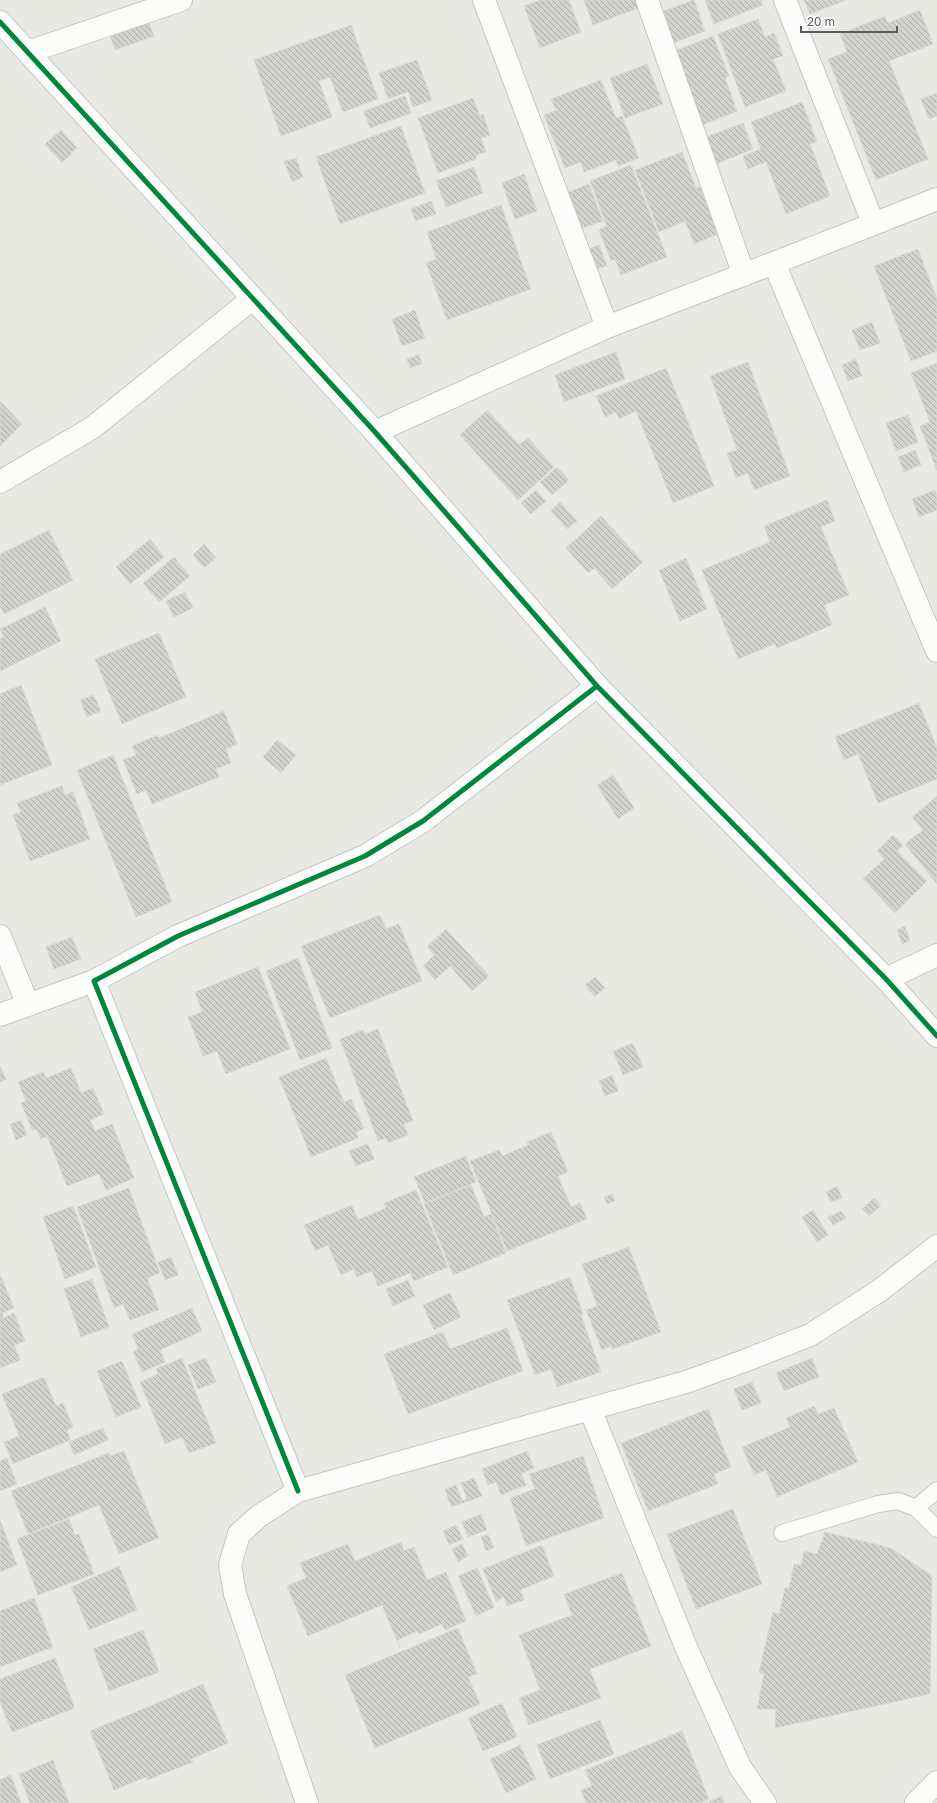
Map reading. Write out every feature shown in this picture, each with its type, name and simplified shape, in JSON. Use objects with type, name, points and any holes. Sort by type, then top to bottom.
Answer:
[{"type":"street","points":[[28,52],[181,0]]},
{"type":"street","points":[[484,0],[607,327]]},
{"type":"street","points":[[647,0],[744,274]]},
{"type":"street","points":[[785,0],[873,223]]},
{"type":"street","points":[[0,22],[375,432],[597,686],[886,979],[937,1036]]},
{"type":"street","points":[[375,432],[607,327],[937,199]]},
{"type":"street","points":[[774,263],[937,651]]},
{"type":"street","points":[[0,482],[92,428],[252,299]]},
{"type":"street","points":[[0,1015],[94,981],[178,936],[365,856],[423,821],[597,686]]},
{"type":"street","points":[[0,936],[28,1004]]},
{"type":"street","points":[[886,979],[937,955]]},
{"type":"street","points":[[94,981],[298,1491]]},
{"type":"street","points":[[307,1803],[235,1594],[230,1565],[239,1534],[259,1516],[298,1491],[686,1382],[810,1335],[879,1291],[937,1246]]},
{"type":"street","points":[[590,1409],[690,1654],[740,1767],[765,1803]]},
{"type":"street","points":[[916,1803],[937,1782]]},
{"type":"lane","points":[[916,1508],[937,1490]]},
{"type":"lane","points":[[782,1533],[878,1504],[898,1501],[916,1508],[937,1529]]},
{"type":"building","points":[[540,0],[569,0],[581,32],[540,48],[524,6]]},
{"type":"building","points":[[584,0],[635,0],[638,8],[593,25]]},
{"type":"building","points":[[694,0],[705,31],[673,43],[661,12]]},
{"type":"building","points":[[705,0],[761,0],[763,5],[714,24]]},
{"type":"building","points":[[804,0],[846,0],[810,14]]},
{"type":"building","points":[[920,10],[933,44],[889,61],[928,159],[876,180],[828,59],[847,52],[840,34],[885,16],[888,23]]},
{"type":"building","points":[[147,17],[154,36],[115,50],[108,30]]},
{"type":"building","points":[[758,19],[765,37],[774,33],[783,56],[773,59],[786,91],[745,107],[718,34]]},
{"type":"building","points":[[351,25],[378,99],[343,112],[330,77],[319,81],[332,117],[281,136],[254,60]]},
{"type":"building","points":[[713,36],[729,76],[725,78],[737,111],[700,126],[672,52]]},
{"type":"building","points":[[417,60],[432,100],[413,107],[408,92],[388,99],[379,73]]},
{"type":"building","points":[[647,64],[663,104],[625,118],[610,78]]},
{"type":"building","points":[[601,80],[616,118],[622,116],[639,158],[618,166],[616,160],[584,172],[581,162],[565,168],[544,115],[556,110],[551,99]]},
{"type":"building","points":[[937,93],[937,116],[929,119],[921,99]]},
{"type":"building","points":[[405,96],[411,113],[370,128],[364,111]]},
{"type":"building","points":[[473,98],[480,116],[483,114],[490,135],[481,138],[486,152],[476,155],[476,159],[438,173],[418,118]]},
{"type":"building","points":[[802,102],[817,142],[810,144],[830,196],[786,214],[766,162],[748,169],[743,156],[761,149],[751,122]]},
{"type":"building","points":[[743,123],[753,149],[716,164],[706,137]]},
{"type":"building","points":[[401,126],[425,193],[340,224],[316,157]]},
{"type":"building","points":[[61,130],[77,148],[62,163],[45,144]]},
{"type":"building","points":[[682,152],[696,188],[700,187],[718,234],[694,244],[685,221],[659,232],[635,170]]},
{"type":"building","points":[[296,158],[303,177],[292,182],[284,161]]},
{"type":"building","points":[[631,165],[667,257],[621,275],[615,259],[611,261],[599,230],[607,226],[590,181]]},
{"type":"building","points":[[474,167],[483,193],[446,207],[436,181]]},
{"type":"building","points":[[524,174],[537,211],[515,219],[502,183]]},
{"type":"building","points":[[589,184],[603,221],[580,229],[566,193]]},
{"type":"building","points":[[431,201],[436,214],[415,221],[411,209]]},
{"type":"building","points":[[501,205],[531,289],[447,320],[426,263],[436,259],[427,232]]},
{"type":"building","points":[[599,245],[607,266],[597,269],[589,249]]},
{"type":"building","points":[[918,249],[937,299],[937,351],[911,361],[874,266]]},
{"type":"building","points":[[415,310],[425,338],[402,346],[392,319]]},
{"type":"building","points":[[872,322],[880,343],[860,350],[852,330]]},
{"type":"building","points":[[616,352],[625,379],[564,402],[555,375]]},
{"type":"building","points":[[419,354],[422,364],[410,368],[407,359]]},
{"type":"building","points":[[856,359],[862,376],[848,381],[842,365]]},
{"type":"building","points":[[748,362],[790,476],[754,490],[748,473],[736,478],[727,453],[737,450],[710,376]]},
{"type":"building","points":[[937,363],[937,471],[920,426],[930,422],[911,373]]},
{"type":"building","points":[[666,368],[714,486],[673,503],[636,411],[619,419],[616,412],[605,417],[596,396]]},
{"type":"building","points":[[0,401],[22,424],[0,446]]},
{"type":"building","points":[[487,410],[519,445],[528,438],[554,467],[518,500],[460,435]]},
{"type":"building","points":[[908,415],[918,442],[896,451],[886,423]]},
{"type":"building","points":[[915,450],[921,465],[904,472],[898,457]]},
{"type":"building","points":[[557,467],[569,480],[552,495],[540,482]]},
{"type":"building","points":[[536,490],[546,501],[531,514],[521,503]]},
{"type":"building","points":[[935,490],[937,496],[937,510],[919,517],[912,499]]},
{"type":"building","points":[[827,500],[835,521],[821,527],[849,595],[824,605],[832,625],[777,648],[775,644],[738,659],[702,570],[770,542],[764,526]]},
{"type":"building","points":[[560,502],[577,521],[567,529],[551,511]]},
{"type":"building","points":[[601,516],[643,562],[612,589],[594,568],[588,573],[566,548]]},
{"type":"building","points":[[49,530],[73,580],[4,614],[0,607],[0,554]]},
{"type":"building","points":[[150,539],[164,557],[130,584],[116,567]]},
{"type":"building","points":[[204,544],[216,558],[204,568],[193,555]]},
{"type":"building","points":[[174,557],[190,576],[159,602],[143,583]]},
{"type":"building","points":[[686,558],[707,609],[680,621],[659,570]]},
{"type":"building","points":[[185,592],[193,608],[174,617],[166,601]]},
{"type":"building","points":[[45,607],[61,641],[0,671],[0,639],[4,637],[0,629]]},
{"type":"building","points":[[159,633],[186,697],[122,724],[95,659]]},
{"type":"building","points":[[21,685],[52,765],[0,785],[0,694]]},
{"type":"building","points":[[94,695],[101,711],[87,717],[80,700]]},
{"type":"building","points":[[919,703],[937,748],[937,779],[878,803],[858,754],[844,760],[835,737]]},
{"type":"building","points":[[224,711],[237,744],[226,749],[231,763],[216,769],[219,777],[152,804],[146,790],[137,794],[123,760],[136,755],[132,746],[158,735],[159,738]]},
{"type":"building","points":[[277,740],[296,755],[281,773],[263,757]]},
{"type":"building","points":[[113,755],[172,902],[136,917],[77,770]]},
{"type":"building","points":[[613,775],[634,808],[618,819],[597,785]]},
{"type":"building","points":[[62,786],[65,795],[73,792],[90,839],[30,861],[13,815],[21,812],[17,803]]},
{"type":"building","points":[[937,796],[937,884],[905,844],[923,830],[912,817]]},
{"type":"building","points":[[893,835],[903,845],[897,851],[927,881],[895,913],[863,879],[884,859],[877,851]]},
{"type":"building","points":[[380,915],[386,929],[399,924],[422,981],[330,1018],[301,946]]},
{"type":"building","points":[[905,926],[910,941],[902,944],[897,930]]},
{"type":"building","points":[[446,929],[489,976],[472,991],[450,966],[435,980],[423,966],[434,955],[427,947]]},
{"type":"building","points":[[72,937],[81,959],[54,969],[46,947]]},
{"type":"building","points":[[298,958],[332,1048],[300,1060],[266,971]]},
{"type":"building","points":[[258,967],[290,1049],[226,1074],[217,1051],[203,1056],[188,1017],[202,1012],[195,992]]},
{"type":"building","points":[[595,977],[605,988],[595,997],[585,985]]},
{"type":"building","points":[[378,1029],[413,1121],[404,1124],[408,1135],[388,1143],[386,1138],[378,1141],[340,1039],[363,1030],[365,1034]]},
{"type":"building","points":[[633,1043],[643,1067],[623,1075],[613,1051]]},
{"type":"building","points":[[326,1058],[344,1102],[351,1099],[364,1129],[356,1132],[358,1138],[311,1157],[279,1077]]},
{"type":"building","points":[[0,1066],[6,1079],[0,1082]]},
{"type":"building","points":[[71,1068],[81,1093],[93,1088],[104,1114],[90,1120],[95,1131],[112,1124],[134,1178],[106,1190],[99,1174],[67,1186],[47,1136],[41,1139],[36,1129],[32,1130],[21,1103],[26,1101],[18,1082],[43,1072],[46,1078]]},
{"type":"building","points":[[612,1075],[618,1091],[605,1096],[599,1081]]},
{"type":"building","points":[[21,1120],[27,1135],[16,1140],[10,1124]]},
{"type":"building","points":[[551,1132],[568,1172],[558,1176],[571,1207],[580,1203],[587,1219],[507,1251],[470,1161],[499,1150],[502,1156],[528,1145],[527,1142]]},
{"type":"building","points":[[368,1144],[374,1159],[356,1166],[349,1151]]},
{"type":"building","points":[[466,1156],[476,1182],[425,1203],[414,1177]]},
{"type":"building","points":[[471,1185],[484,1217],[491,1214],[506,1253],[453,1275],[424,1204]]},
{"type":"building","points":[[837,1186],[842,1198],[831,1202],[826,1192]]},
{"type":"building","points":[[129,1188],[160,1273],[147,1278],[159,1310],[130,1320],[123,1304],[114,1308],[77,1207]]},
{"type":"building","points":[[416,1190],[448,1267],[414,1281],[410,1273],[378,1286],[372,1271],[357,1277],[354,1269],[341,1275],[328,1245],[315,1251],[304,1225],[352,1205],[358,1220],[386,1208],[384,1203]]},
{"type":"building","points":[[612,1194],[615,1201],[607,1204],[604,1197]]},
{"type":"building","points":[[874,1198],[881,1206],[869,1216],[862,1209]]},
{"type":"building","points":[[73,1206],[96,1267],[65,1279],[43,1217]]},
{"type":"building","points":[[813,1210],[828,1235],[817,1242],[802,1217]]},
{"type":"building","points":[[841,1211],[846,1218],[833,1225],[828,1217]]},
{"type":"building","points":[[629,1247],[661,1332],[612,1349],[611,1346],[602,1350],[586,1310],[597,1306],[582,1264]]},
{"type":"building","points":[[171,1257],[178,1275],[165,1280],[158,1262]]},
{"type":"building","points":[[0,1274],[14,1308],[2,1313],[3,1318],[14,1313],[25,1341],[14,1345],[20,1360],[0,1368]]},
{"type":"building","points":[[570,1277],[583,1314],[581,1315],[601,1372],[557,1387],[551,1369],[535,1375],[507,1300]]},
{"type":"building","points":[[92,1279],[109,1327],[81,1337],[64,1289]]},
{"type":"building","points":[[408,1280],[415,1296],[393,1306],[386,1289]]},
{"type":"building","points":[[450,1293],[461,1317],[434,1330],[423,1305]]},
{"type":"building","points":[[192,1308],[202,1331],[160,1350],[165,1362],[142,1372],[133,1352],[138,1349],[132,1334]]},
{"type":"building","points":[[507,1328],[523,1371],[408,1414],[384,1354],[443,1332],[450,1349]]},
{"type":"building","points":[[182,1358],[216,1443],[189,1453],[182,1437],[165,1444],[140,1382],[158,1374],[156,1369]]},
{"type":"building","points":[[206,1358],[216,1382],[198,1389],[188,1365]]},
{"type":"building","points":[[812,1358],[819,1377],[784,1391],[776,1373]]},
{"type":"building","points":[[122,1361],[141,1407],[116,1417],[97,1371]]},
{"type":"building","points":[[44,1377],[56,1406],[63,1403],[73,1427],[67,1430],[70,1440],[13,1464],[4,1442],[19,1436],[2,1394]]},
{"type":"building","points":[[752,1382],[761,1403],[742,1410],[734,1389]]},
{"type":"building","points":[[814,1406],[818,1414],[834,1408],[858,1462],[777,1497],[766,1470],[754,1475],[742,1447],[790,1427],[786,1418]]},
{"type":"building","points":[[708,1409],[731,1467],[714,1474],[718,1484],[648,1511],[621,1443]]},
{"type":"building","points":[[103,1428],[108,1440],[74,1455],[69,1442]]},
{"type":"building","points":[[124,1451],[159,1538],[119,1554],[99,1505],[28,1534],[11,1491],[109,1453],[110,1456]]},
{"type":"building","points":[[527,1451],[534,1468],[521,1474],[526,1485],[501,1495],[496,1482],[488,1485],[482,1469]]},
{"type":"building","points":[[583,1456],[604,1518],[526,1546],[510,1498],[535,1489],[529,1474]]},
{"type":"building","points":[[7,1458],[17,1484],[0,1491],[0,1461]]},
{"type":"building","points":[[474,1478],[482,1496],[451,1507],[445,1489],[456,1485],[462,1501],[467,1499],[461,1483]]},
{"type":"building","points":[[733,1509],[762,1584],[696,1609],[667,1534]]},
{"type":"building","points":[[481,1514],[487,1530],[468,1537],[462,1522]]},
{"type":"building","points":[[69,1519],[75,1535],[79,1534],[94,1574],[38,1595],[17,1539]]},
{"type":"building","points":[[0,1520],[17,1565],[0,1572]]},
{"type":"building","points":[[456,1525],[463,1539],[449,1545],[443,1531]]},
{"type":"building","points":[[825,1532],[891,1548],[932,1576],[930,1694],[775,1728],[776,1709],[757,1709],[764,1674],[759,1672],[773,1612],[779,1614],[785,1588],[789,1588],[794,1564],[801,1565],[804,1551],[817,1554]]},
{"type":"building","points":[[488,1534],[494,1548],[486,1551],[481,1537]]},
{"type":"building","points":[[401,1542],[404,1551],[414,1547],[427,1580],[446,1572],[466,1621],[445,1630],[442,1624],[419,1634],[418,1631],[397,1640],[400,1648],[382,1605],[308,1636],[287,1586],[306,1578],[300,1563],[348,1544],[355,1561]]},
{"type":"building","points":[[462,1544],[468,1556],[458,1562],[452,1549]]},
{"type":"building","points":[[542,1545],[554,1576],[520,1590],[524,1600],[507,1606],[504,1597],[496,1601],[483,1569]]},
{"type":"building","points":[[119,1566],[137,1610],[89,1630],[71,1587]]},
{"type":"building","points":[[477,1568],[494,1607],[476,1616],[458,1576]]},
{"type":"building","points":[[622,1573],[651,1646],[590,1669],[601,1698],[529,1725],[519,1698],[540,1690],[519,1635],[572,1615],[564,1594]]},
{"type":"building","points":[[34,1598],[53,1647],[0,1667],[0,1611]]},
{"type":"building","points":[[458,1628],[477,1674],[468,1677],[480,1704],[375,1748],[345,1675]]},
{"type":"building","points":[[143,1630],[159,1672],[109,1691],[93,1649]]},
{"type":"building","points":[[55,1658],[75,1708],[12,1732],[0,1702],[0,1679]]},
{"type":"building","points":[[203,1684],[228,1743],[191,1759],[193,1762],[147,1780],[146,1777],[114,1790],[90,1731]]},
{"type":"building","points":[[502,1703],[517,1737],[483,1751],[468,1718]]},
{"type":"building","points":[[600,1720],[614,1754],[550,1779],[537,1745]]},
{"type":"building","points":[[682,1731],[709,1799],[700,1803],[586,1803],[581,1790],[592,1786],[585,1770]]},
{"type":"building","points":[[520,1745],[536,1779],[506,1793],[490,1759]]},
{"type":"building","points":[[53,1760],[69,1803],[30,1803],[19,1774]]},
{"type":"building","points":[[11,1775],[21,1803],[0,1803],[0,1780]]},
{"type":"building","points":[[722,1796],[725,1803],[706,1803]]},
{"type":"cycle path","points":[[0,22],[375,432],[597,686],[886,979],[937,1036]]},
{"type":"cycle path","points":[[298,1491],[94,981],[178,936],[365,856],[423,821],[597,686]]}]
